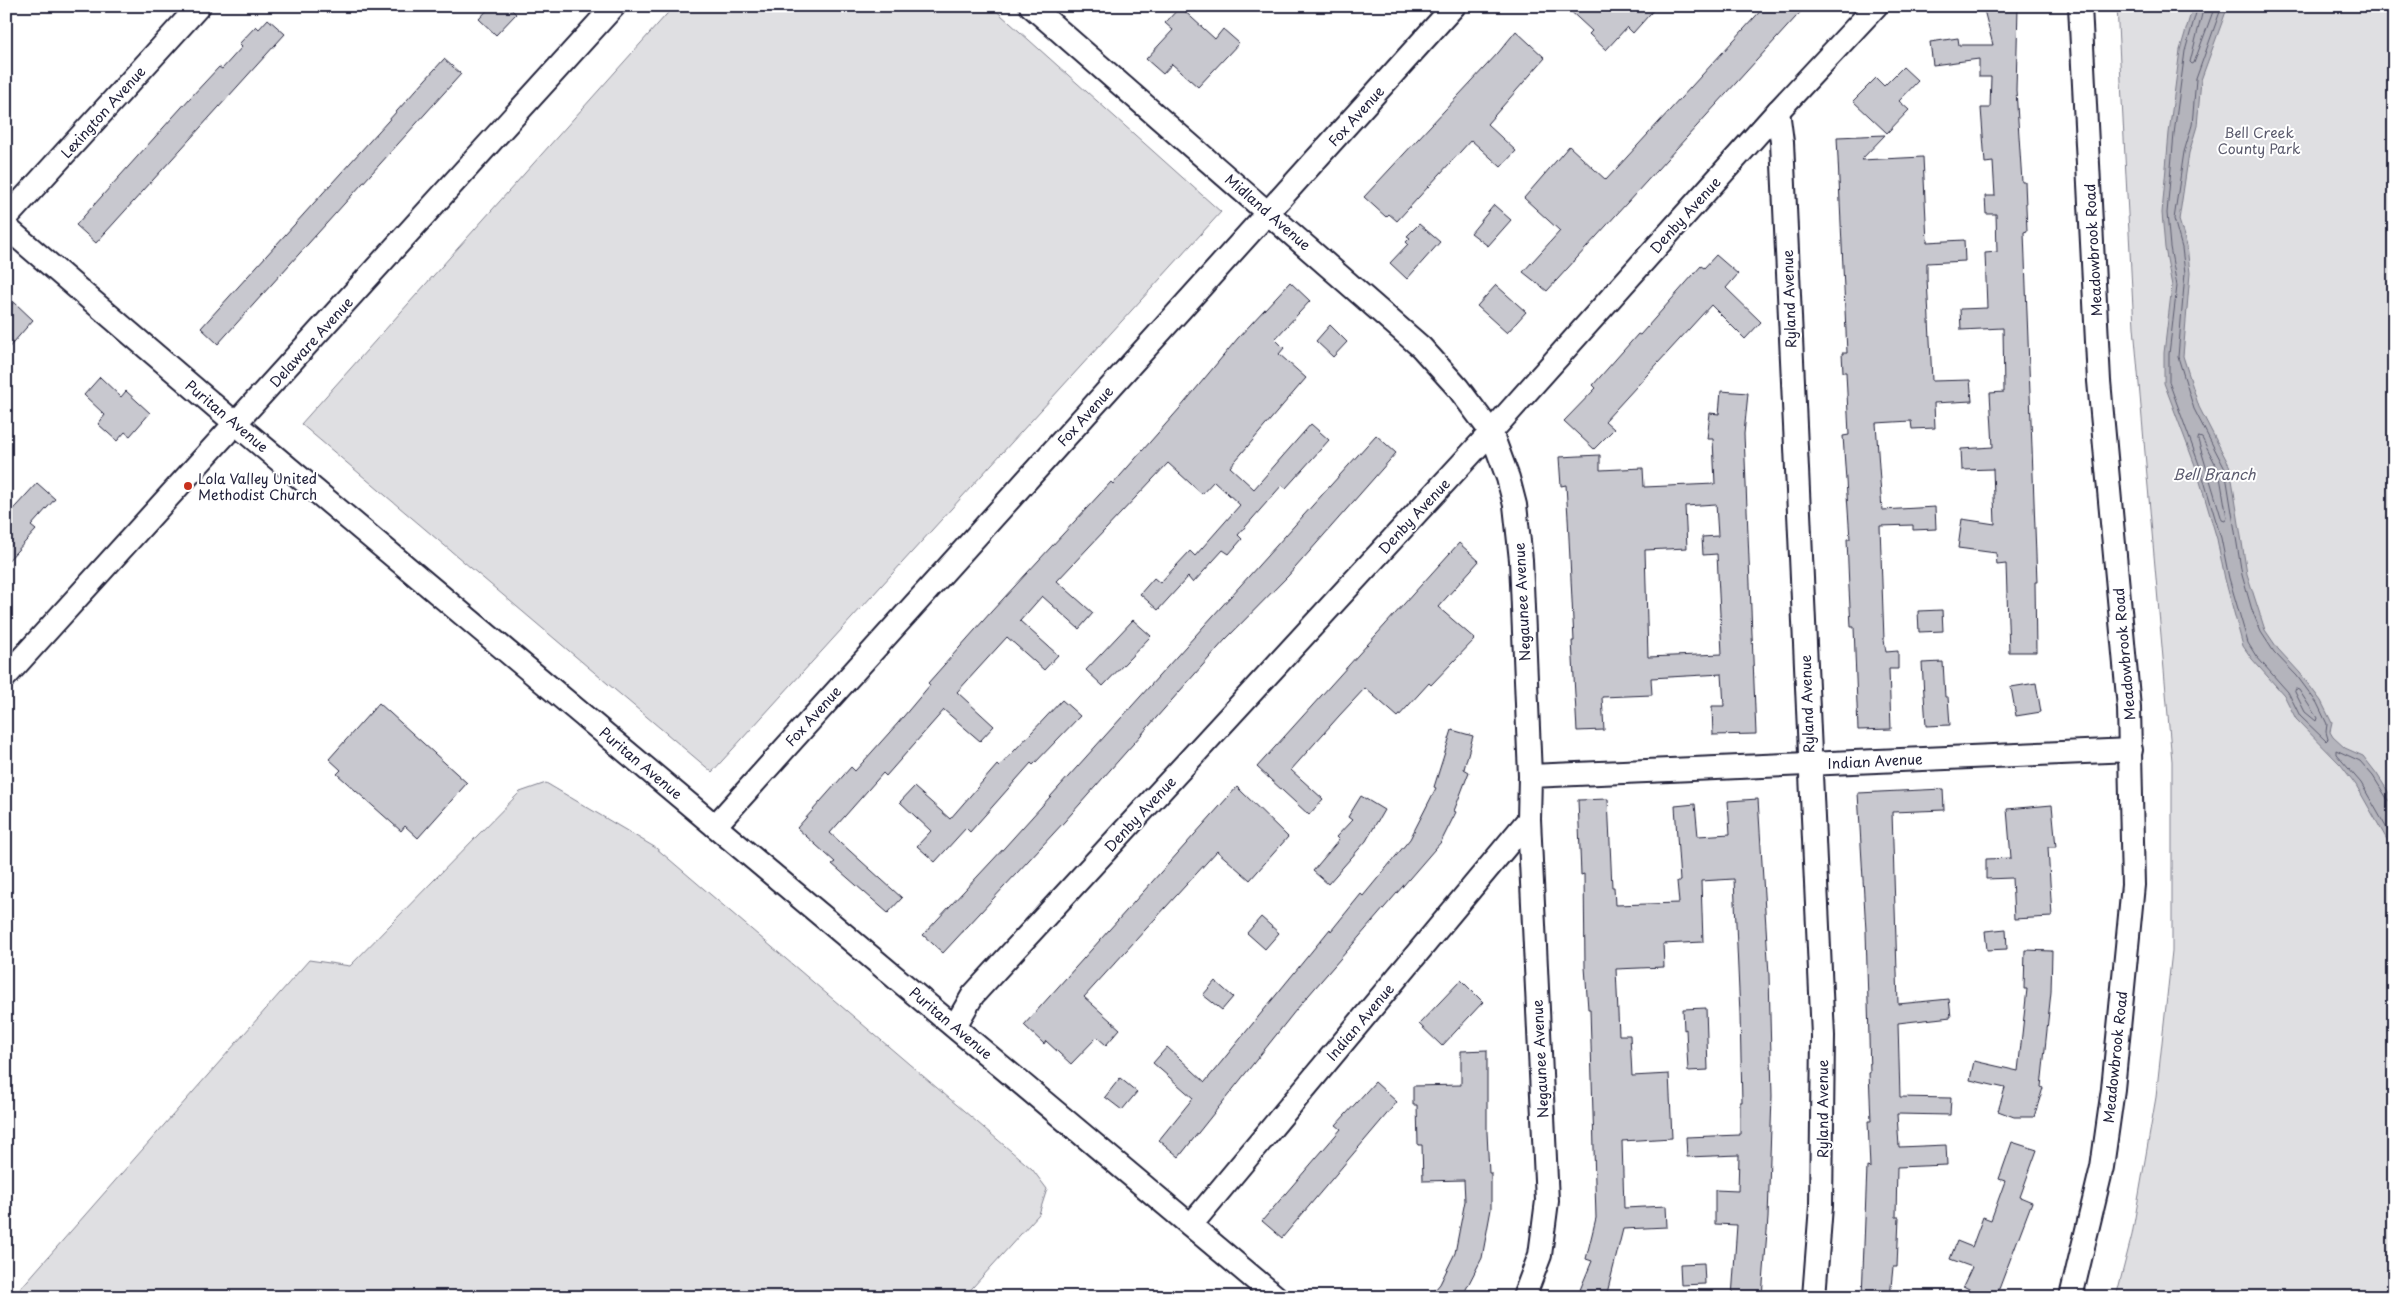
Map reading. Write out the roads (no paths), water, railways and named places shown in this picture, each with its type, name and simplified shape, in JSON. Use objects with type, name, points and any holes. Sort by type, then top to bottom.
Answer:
[{"type":"street","name":"Lexington Avenue","points":[[6,218],[199,6]]},
{"type":"street","name":"Delaware Avenue","points":[[6,676],[614,6]]},
{"type":"street","name":"Fox Avenue","points":[[715,826],[1454,6]]},
{"type":"street","name":"Denby Avenue","points":[[954,1026],[973,995],[1491,432],[1778,111],[1876,6]]},
{"type":"street","name":"Meadowbrook Road","points":[[2071,1297],[2102,1166],[2113,1089],[2133,885],[2129,708],[2099,380],[2080,6]]},
{"type":"street","name":"Midland Avenue","points":[[1032,7],[1420,347],[1458,388],[1491,432]]},
{"type":"street","name":"Ryland Avenue","points":[[1778,111],[1783,152],[1809,764],[1823,1036],[1821,1196],[1814,1297]]},
{"type":"street","name":"Puritan Avenue","points":[[6,227],[236,424],[1276,1297]]},
{"type":"street","name":"Negaunee Avenue","points":[[1491,432],[1508,478],[1519,532],[1530,776],[1529,818],[1547,1201],[1540,1255],[1524,1297]]},
{"type":"street","name":"Indian Avenue","points":[[1530,776],[2131,750]]},
{"type":"street","name":"Indian Avenue","points":[[1191,1225],[1529,818]]},
{"type":"water","name":"Bell Branch","points":[[2193,6],[2228,6],[2201,80],[2197,126],[2189,153],[2179,220],[2187,246],[2190,273],[2183,356],[2199,407],[2230,467],[2247,574],[2265,630],[2278,649],[2300,673],[2321,701],[2332,723],[2330,732],[2333,737],[2345,748],[2363,756],[2394,801],[2394,852],[2356,785],[2341,765],[2296,719],[2284,695],[2243,646],[2225,579],[2217,539],[2196,468],[2164,383],[2164,353],[2172,286],[2165,248],[2162,213],[2169,133],[2180,50]]},
{"type":"place","name":"Lola Valley United Methodist Church","points":[[188,486]]},
{"type":"park label","name":"Bell Creek County Park","points":[[2259,140]]}]
